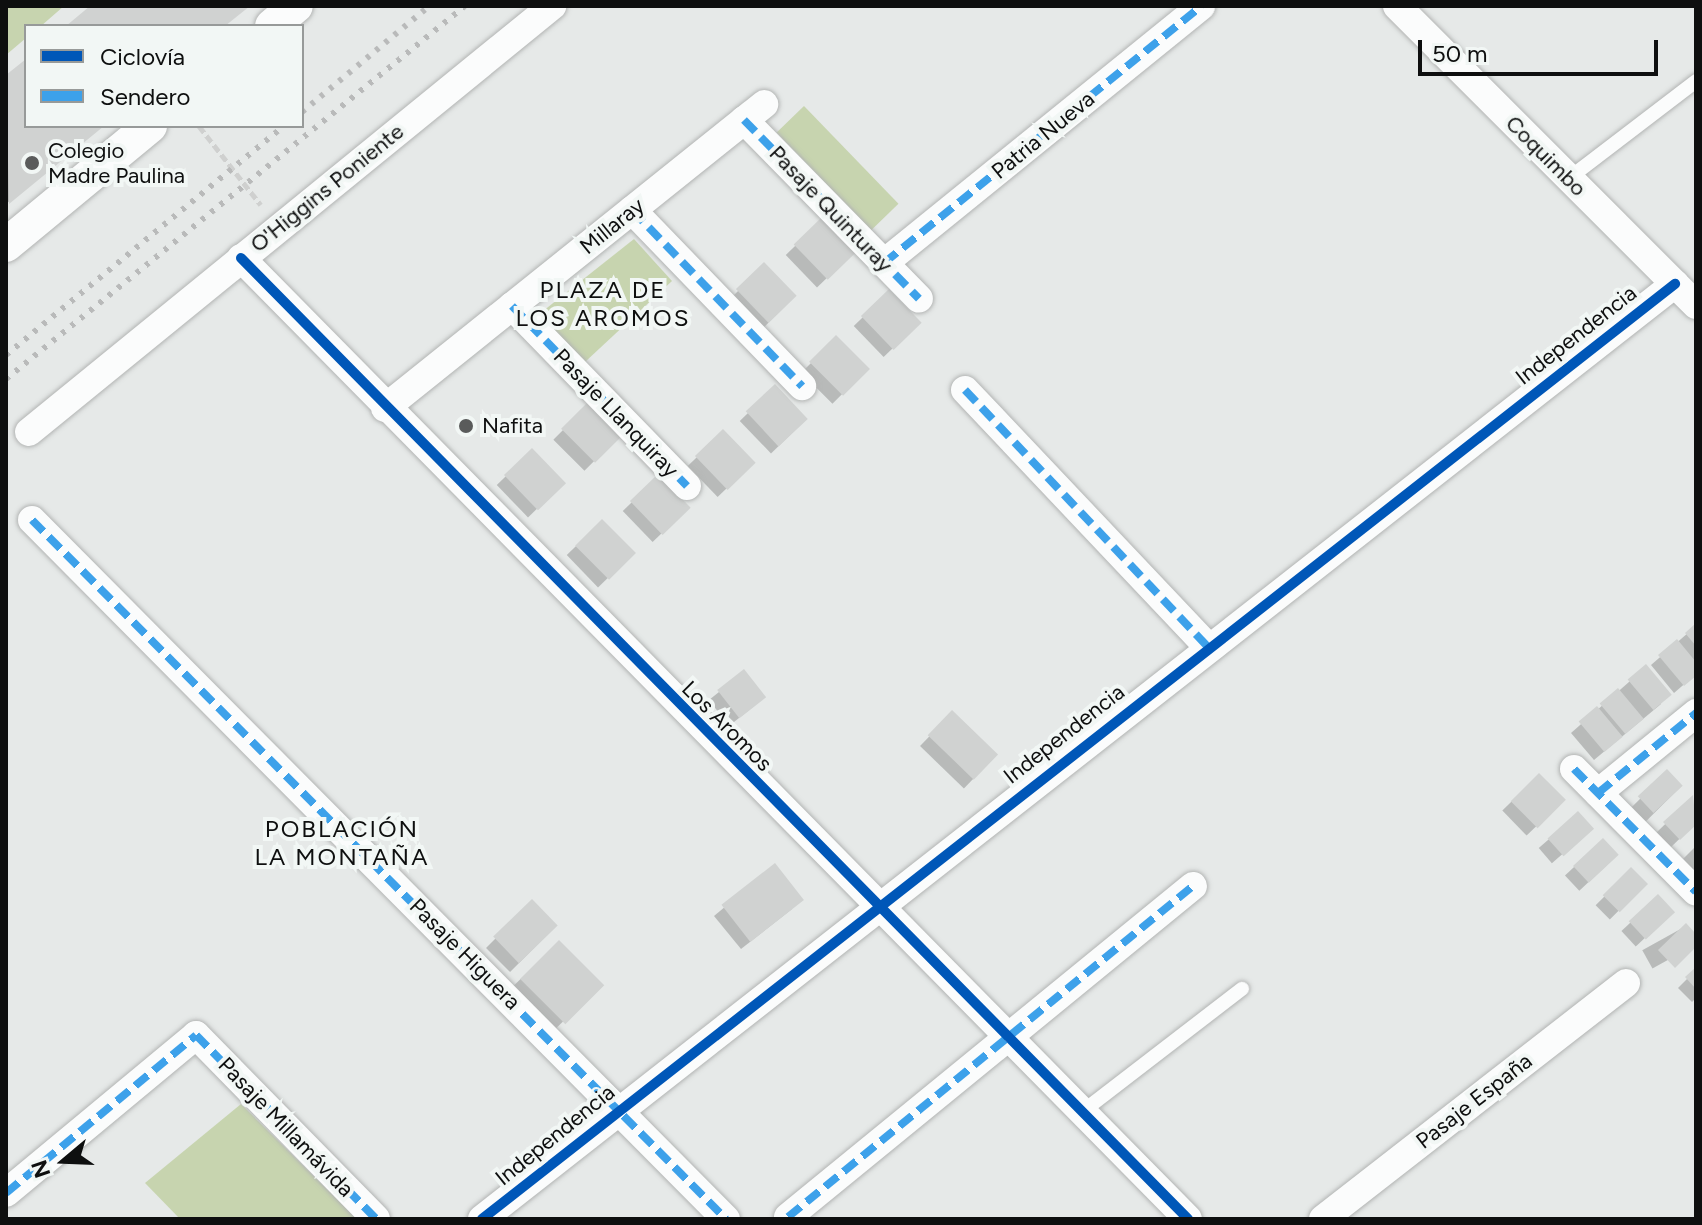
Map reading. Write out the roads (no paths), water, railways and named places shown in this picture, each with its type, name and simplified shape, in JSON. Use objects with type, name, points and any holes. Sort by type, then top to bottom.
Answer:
[{"type":"street","points":[[274,24],[296,6]]},
{"type":"street","name":"O'Higgins Poniente","points":[[29,432],[552,6]]},
{"type":"street","name":"Patria Nueva","points":[[884,263],[1201,6]]},
{"type":"street","name":"Coquimbo","points":[[1397,6],[1696,305]]},
{"type":"street","name":"Pasaje Quinturay","points":[[754,112],[884,263],[919,299]]},
{"type":"street","name":"Millaray","points":[[385,408],[754,112]]},
{"type":"street","points":[[6,245],[148,128]]},
{"type":"street","points":[[632,210],[802,386]]},
{"type":"street","name":"Los Aromos","points":[[241,258],[385,408],[1188,1219]]},
{"type":"street","name":"Independencia","points":[[482,1219],[877,906],[1675,284]]},
{"type":"street","name":"Pasaje Llanquiray","points":[[512,306],[687,486]]},
{"type":"street","points":[[965,390],[1208,647]]},
{"type":"street","name":"Pasaje Higuera","points":[[32,520],[726,1219]]},
{"type":"street","points":[[1598,793],[1696,713]]},
{"type":"street","points":[[1574,769],[1696,892]]},
{"type":"street","points":[[788,1217],[1193,886]]},
{"type":"street","name":"Pasaje España","points":[[1323,1219],[1626,983]]},
{"type":"street","name":"Pasaje Millamávida","points":[[6,1193],[196,1035],[376,1219]]},
{"type":"lane","points":[[1568,179],[1696,81]]},
{"type":"lane","points":[[1082,1112],[1242,989]]},
{"type":"railway","points":[[304,110],[429,6]]},
{"type":"railway","points":[[6,379],[465,6]]},
{"type":"railway","points":[[6,355],[282,128]]},
{"type":"place","name":"Colegio Madre Paulina","points":[[32,163]]},
{"type":"place","name":"Nafita","points":[[466,426]]},
{"type":"district","name":"PLAZA DE LOS AROMOS","points":[[603,304]]},
{"type":"district","name":"POBLACIÓN LA MONTAÑA","points":[[342,843]]}]
